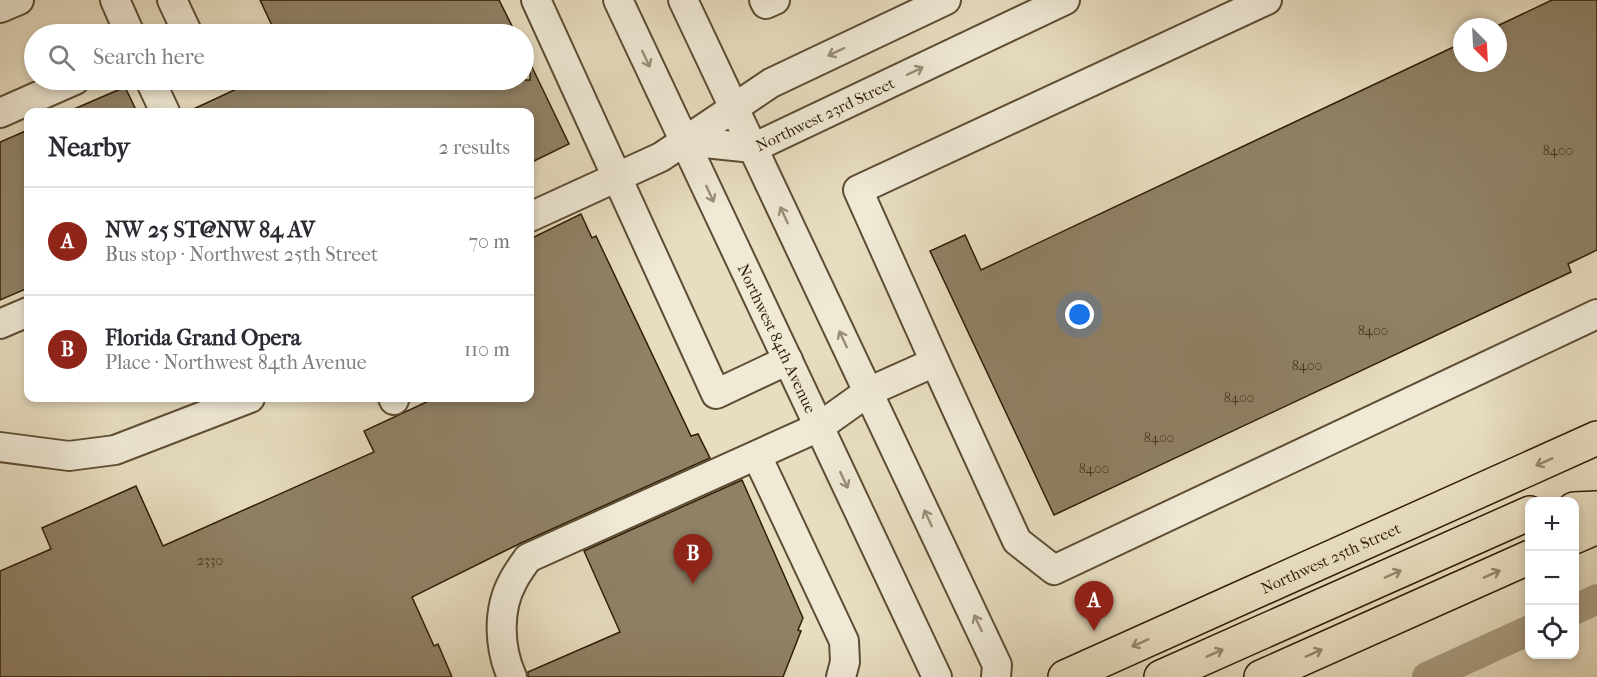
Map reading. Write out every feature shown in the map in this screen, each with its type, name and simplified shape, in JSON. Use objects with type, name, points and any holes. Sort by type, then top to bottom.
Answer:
[{"type":"main road","name":"Northwest 25th Street","points":[[1065,677],[1597,438]]},
{"type":"main road","points":[[1579,509],[1597,508]]},
{"type":"main road","points":[[1161,677],[1525,515]]},
{"type":"main road","points":[[1579,535],[1597,527]]},
{"type":"main road","points":[[1261,677],[1525,559]]},
{"type":"street","points":[[0,8],[19,0]]},
{"type":"street","points":[[115,0],[126,24]]},
{"type":"street","points":[[172,0],[183,24]]},
{"type":"street","points":[[536,0],[716,394],[788,360]]},
{"type":"street","name":"Northwest 84th Avenue","points":[[618,0],[937,677]]},
{"type":"street","points":[[683,0],[998,665],[996,677]]},
{"type":"street","points":[[764,0],[766,4],[775,0]]},
{"type":"street","points":[[534,215],[661,157],[771,83],[946,0]]},
{"type":"street","name":"Northwest 23rd Street","points":[[685,141],[753,148],[1065,0]]},
{"type":"street","points":[[1267,0],[1220,10],[858,190],[1017,541],[1054,570],[1597,314]]},
{"type":"street","points":[[0,113],[52,90]]},
{"type":"street","points":[[155,90],[163,108]]},
{"type":"street","points":[[0,324],[24,314]]},
{"type":"street","points":[[512,677],[501,639],[503,610],[512,582],[528,558],[819,427],[868,392],[935,362]]},
{"type":"street","points":[[0,447],[69,456],[115,450],[240,402]]},
{"type":"street","points":[[757,456],[844,641],[845,662],[841,677]]},
{"type":"building","points":[[260,0],[499,0],[511,24],[271,24]]},
{"type":"building","points":[[1552,0],[1597,0],[1597,250],[1568,264],[1571,272],[1054,515],[930,251],[965,235],[981,270],[1453,47],[1453,72],[1507,72],[1507,21]]},
{"type":"building","points":[[534,71],[569,144],[534,161],[534,108],[196,108],[234,90],[534,90]]},
{"type":"building","points":[[118,90],[126,90],[135,108],[76,108]]},
{"type":"building","points":[[24,132],[24,290],[0,300],[0,142]]},
{"type":"building","points":[[581,214],[592,238],[596,236],[691,436],[698,434],[710,458],[521,543],[412,597],[434,646],[438,644],[452,677],[0,677],[0,571],[51,549],[42,528],[136,486],[163,546],[374,452],[364,431],[426,402],[534,402],[534,237]]},
{"type":"building","points":[[742,480],[803,618],[798,630],[801,631],[783,677],[528,677],[528,672],[620,632],[584,551]]},
{"type":"waterway","points":[[1579,608],[1597,599]]},
{"type":"waterway","points":[[1427,677],[1525,632]]},
{"type":"place","name":"Florida Grand Opera","points":[[693,584]]},
{"type":"place","name":"NW 25 ST@NW 84 AV","points":[[1094,631]]}]
